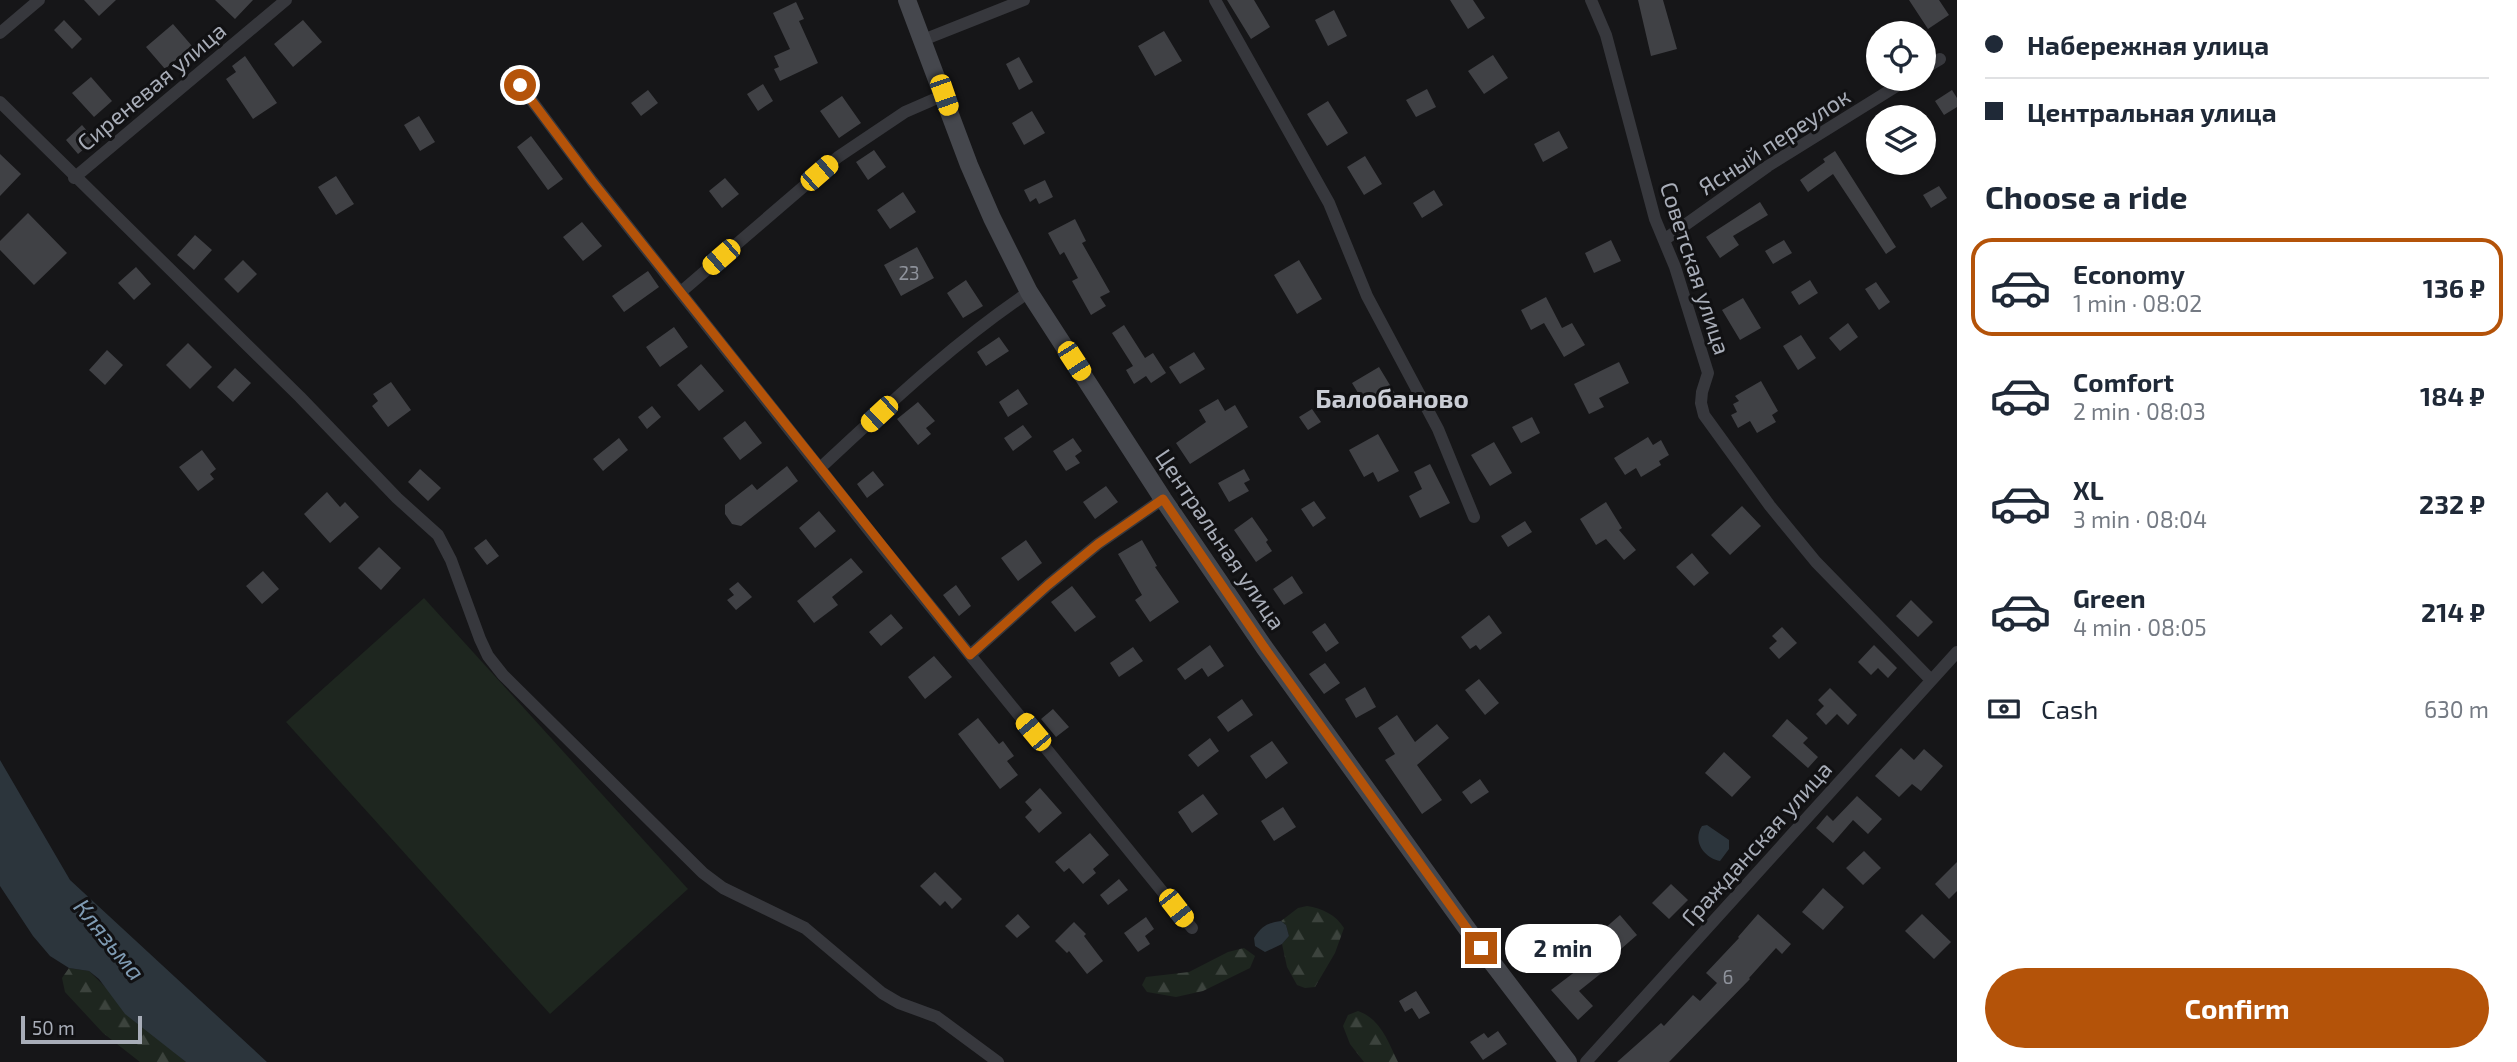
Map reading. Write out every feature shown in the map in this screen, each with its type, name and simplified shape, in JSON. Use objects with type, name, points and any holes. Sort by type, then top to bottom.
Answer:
[{"type":"main road","name":"Центральная улица","points":[[907,0],[969,165],[1029,292],[1163,499],[1264,647],[1481,948],[1568,1062]]},
{"type":"street","points":[[0,33],[38,0]]},
{"type":"street","name":"Сиреневая улица","points":[[75,178],[286,0]]},
{"type":"street","points":[[923,40],[1024,0]]},
{"type":"street","points":[[1215,0],[1329,203],[1367,296],[1438,429],[1474,517]]},
{"type":"street","name":"Советская улица","points":[[1591,0],[1606,35],[1655,219],[1675,268],[1708,373],[1701,402],[1704,415],[1770,506],[1816,562],[1931,680]]},
{"type":"street","points":[[1936,61],[1940,59]]},
{"type":"street","points":[[520,85],[592,181],[820,468],[1192,928]]},
{"type":"street","name":"Ясный переулок","points":[[1664,240],[1768,166],[1889,91]]},
{"type":"street","points":[[681,291],[838,157],[905,112],[944,95]]},
{"type":"street","points":[[0,103],[300,397],[397,498],[438,535],[451,560],[480,639],[496,665],[703,873],[723,888],[805,928],[882,993],[899,1003],[937,1017],[998,1062]]},
{"type":"street","points":[[820,468],[918,377],[982,323],[1029,292]]},
{"type":"street","points":[[970,655],[1098,544],[1163,499]]},
{"type":"street","name":"Гражданская улица","points":[[1586,1062],[1957,652]]},
{"type":"green space","points":[[424,598],[688,889],[550,1014],[286,722]]},
{"type":"green space","points":[[1307,906],[1328,913],[1344,928],[1335,953],[1315,987],[1305,988],[1297,985],[1287,967],[1282,944],[1289,936],[1286,925],[1281,921],[1298,908]]},
{"type":"green space","points":[[1244,948],[1255,956],[1250,968],[1203,991],[1176,997],[1147,992],[1142,985],[1146,977],[1189,972],[1228,952]]},
{"type":"green space","points":[[69,968],[89,971],[158,1039],[186,1062],[140,1062],[103,1033],[65,992],[62,978]]},
{"type":"green space","points":[[1358,1011],[1378,1025],[1398,1062],[1364,1062],[1350,1044],[1343,1026],[1348,1015]]},
{"type":"water","name":"Клязьма","points":[[0,760],[70,880],[267,1062],[186,1062],[125,1014],[99,979],[89,971],[69,968],[50,956],[33,936],[0,886]]},
{"type":"water","points":[[1707,825],[1729,840],[1729,849],[1720,861],[1705,853],[1699,843],[1699,832],[1702,826]]},
{"type":"water","points":[[1281,921],[1286,925],[1289,936],[1282,944],[1265,952],[1255,946],[1254,938],[1262,928]]},
{"type":"building","points":[[84,0],[116,0],[99,16]]},
{"type":"building","points":[[215,0],[253,0],[235,19]]},
{"type":"building","points":[[1227,0],[1254,0],[1270,27],[1251,39]]},
{"type":"building","points":[[1450,0],[1473,0],[1485,18],[1468,29]]},
{"type":"building","points":[[1638,0],[1663,0],[1677,49],[1651,56]]},
{"type":"building","points":[[1909,0],[1939,0],[1949,15],[1936,24],[1936,21],[1923,21]]},
{"type":"building","points":[[796,2],[804,19],[799,21],[818,63],[780,81],[774,69],[779,67],[774,56],[790,49],[773,13]]},
{"type":"building","points":[[1334,10],[1347,36],[1328,46],[1315,20]]},
{"type":"building","points":[[64,20],[82,39],[72,49],[54,30]]},
{"type":"building","points":[[303,20],[322,42],[293,67],[274,44]]},
{"type":"building","points":[[173,24],[192,46],[165,69],[146,47]]},
{"type":"building","points":[[1164,31],[1182,61],[1155,76],[1138,46]]},
{"type":"building","points":[[1493,55],[1508,78],[1484,94],[1468,71]]},
{"type":"building","points":[[245,56],[277,103],[253,119],[226,79],[236,72],[232,66]]},
{"type":"building","points":[[1019,57],[1033,82],[1019,90],[1006,64]]},
{"type":"building","points":[[91,77],[112,101],[94,117],[72,93]]},
{"type":"building","points":[[763,84],[773,101],[758,111],[747,94]]},
{"type":"building","points":[[1427,89],[1436,107],[1416,117],[1406,100]]},
{"type":"building","points":[[648,90],[658,103],[641,116],[631,103]]},
{"type":"building","points":[[1952,90],[1957,98],[1957,107],[1944,115],[1935,101]]},
{"type":"building","points":[[842,96],[861,123],[839,138],[820,111]]},
{"type":"building","points":[[1328,101],[1348,133],[1327,146],[1307,114]]},
{"type":"building","points":[[1032,111],[1045,133],[1024,145],[1012,123]]},
{"type":"building","points":[[419,116],[435,142],[420,151],[404,125]]},
{"type":"building","points":[[82,125],[95,140],[78,154],[66,140]]},
{"type":"building","points":[[1559,131],[1568,148],[1543,162],[1534,144]]},
{"type":"building","points":[[531,136],[563,179],[548,190],[517,147]]},
{"type":"building","points":[[874,150],[886,167],[868,180],[856,162]]},
{"type":"building","points":[[1835,151],[1896,247],[1886,254],[1833,174],[1808,192],[1800,180]]},
{"type":"building","points":[[0,154],[21,174],[0,196]]},
{"type":"building","points":[[1365,156],[1382,184],[1364,195],[1347,167]]},
{"type":"building","points":[[336,176],[354,204],[336,215],[318,187]]},
{"type":"building","points":[[725,178],[739,194],[722,208],[709,191]]},
{"type":"building","points":[[1045,180],[1053,197],[1039,204],[1036,198],[1030,202],[1024,190]]},
{"type":"building","points":[[1939,186],[1947,198],[1931,208],[1923,195]]},
{"type":"building","points":[[1434,190],[1443,205],[1422,218],[1413,203]]},
{"type":"building","points":[[903,192],[916,212],[890,229],[877,210]]},
{"type":"building","points":[[1760,202],[1768,215],[1733,236],[1739,245],[1720,258],[1706,237]]},
{"type":"building","points":[[28,213],[67,253],[34,285],[0,250],[0,241]]},
{"type":"building","points":[[1075,219],[1086,241],[1082,243],[1110,292],[1100,297],[1106,306],[1091,315],[1072,281],[1078,278],[1064,252],[1060,255],[1048,233]]},
{"type":"building","points":[[582,222],[602,246],[583,261],[563,237]]},
{"type":"building","points":[[195,235],[212,250],[194,270],[177,255]]},
{"type":"building","points":[[1611,240],[1621,261],[1594,273],[1585,253]]},
{"type":"building","points":[[1784,240],[1792,253],[1773,264],[1765,251]]},
{"type":"building","points":[[917,247],[934,278],[901,296],[884,265]]},
{"type":"building","points":[[243,260],[257,274],[238,293],[224,279]]},
{"type":"building","points":[[1299,260],[1322,299],[1297,314],[1274,275]]},
{"type":"building","points":[[136,267],[151,284],[134,300],[118,283]]},
{"type":"building","points":[[648,271],[659,287],[624,312],[612,296]]},
{"type":"building","points":[[966,280],[983,306],[963,318],[947,293]]},
{"type":"building","points":[[1810,280],[1818,293],[1799,305],[1791,292]]},
{"type":"building","points":[[1876,282],[1890,302],[1879,310],[1865,289]]},
{"type":"building","points":[[1546,297],[1562,328],[1572,323],[1585,345],[1564,357],[1544,323],[1531,330],[1521,310]]},
{"type":"building","points":[[1743,298],[1761,328],[1740,340],[1722,310]]},
{"type":"building","points":[[1848,323],[1858,337],[1840,351],[1829,338]]},
{"type":"building","points":[[1124,325],[1145,358],[1153,353],[1166,373],[1151,383],[1146,376],[1134,384],[1126,370],[1133,366],[1112,333]]},
{"type":"building","points":[[674,327],[688,347],[660,367],[646,347]]},
{"type":"building","points":[[1801,335],[1816,358],[1798,370],[1783,346]]},
{"type":"building","points":[[999,337],[1009,351],[986,366],[977,352]]},
{"type":"building","points":[[188,343],[212,367],[190,389],[166,365]]},
{"type":"building","points":[[107,350],[123,365],[105,385],[89,370]]},
{"type":"building","points":[[1194,352],[1205,369],[1180,384],[1169,367]]},
{"type":"building","points":[[1619,362],[1629,383],[1599,398],[1604,407],[1589,414],[1574,384]]},
{"type":"building","points":[[701,364],[724,391],[699,411],[677,385]]},
{"type":"building","points":[[1379,367],[1396,395],[1369,411],[1352,383]]},
{"type":"building","points":[[235,368],[251,383],[233,402],[217,387]]},
{"type":"building","points":[[1761,381],[1778,411],[1772,415],[1776,422],[1757,433],[1750,421],[1738,428],[1731,415],[1737,412],[1733,404],[1739,401],[1735,396]]},
{"type":"building","points":[[391,382],[411,410],[388,427],[372,406],[378,401],[373,394]]},
{"type":"building","points":[[1018,389],[1028,404],[1008,417],[999,402]]},
{"type":"building","points":[[1218,399],[1225,411],[1235,405],[1248,427],[1190,464],[1176,443],[1206,422],[1199,410]]},
{"type":"building","points":[[918,402],[935,421],[926,428],[931,434],[918,445],[897,419]]},
{"type":"building","points":[[652,406],[661,417],[647,429],[638,417]]},
{"type":"building","points":[[1312,409],[1321,422],[1308,430],[1299,417]]},
{"type":"building","points":[[1532,417],[1540,433],[1521,443],[1512,427]]},
{"type":"building","points":[[745,421],[762,443],[740,460],[723,438]]},
{"type":"building","points":[[1023,425],[1032,437],[1013,451],[1004,438]]},
{"type":"building","points":[[1378,434],[1399,471],[1378,482],[1373,472],[1364,477],[1349,450]]},
{"type":"building","points":[[1648,437],[1653,445],[1661,440],[1669,455],[1659,461],[1661,465],[1641,477],[1636,468],[1625,475],[1614,458]]},
{"type":"building","points":[[619,438],[628,450],[603,471],[593,459]]},
{"type":"building","points":[[1073,438],[1082,451],[1075,456],[1080,463],[1066,471],[1053,451]]},
{"type":"building","points":[[1494,442],[1512,473],[1490,486],[1471,455]]},
{"type":"building","points":[[202,450],[216,469],[210,474],[214,479],[198,491],[179,467]]},
{"type":"building","points":[[1430,464],[1450,503],[1420,518],[1409,496],[1422,489],[1414,472]]},
{"type":"building","points":[[787,466],[798,481],[741,526],[732,524],[725,514],[725,505],[752,484],[757,490]]},
{"type":"building","points":[[420,469],[441,488],[428,501],[408,482]]},
{"type":"building","points":[[1244,469],[1250,480],[1244,483],[1249,491],[1229,502],[1218,483]]},
{"type":"building","points":[[873,471],[884,485],[867,498],[857,484]]},
{"type":"building","points":[[1106,486],[1118,502],[1095,519],[1083,502]]},
{"type":"building","points":[[327,492],[340,507],[345,502],[359,517],[330,543],[304,514]]},
{"type":"building","points":[[1314,501],[1326,518],[1313,527],[1301,509]]},
{"type":"building","points":[[1606,502],[1622,528],[1619,530],[1636,550],[1624,560],[1606,539],[1596,545],[1580,519]]},
{"type":"building","points":[[1742,506],[1761,526],[1730,555],[1711,535]]},
{"type":"building","points":[[819,511],[836,531],[815,548],[799,528]]},
{"type":"building","points":[[1252,517],[1268,540],[1266,542],[1272,551],[1256,562],[1234,530]]},
{"type":"building","points":[[1525,521],[1532,532],[1508,547],[1501,536]]},
{"type":"building","points":[[486,539],[499,556],[487,565],[474,548]]},
{"type":"building","points":[[1026,540],[1042,563],[1018,581],[1001,558]]},
{"type":"building","points":[[1142,540],[1157,566],[1155,567],[1179,602],[1150,622],[1135,600],[1142,595],[1118,554]]},
{"type":"building","points":[[379,547],[401,568],[381,590],[358,568]]},
{"type":"building","points":[[1692,553],[1709,573],[1694,586],[1676,567]]},
{"type":"building","points":[[851,558],[863,572],[832,597],[838,605],[814,623],[797,601]]},
{"type":"building","points":[[263,571],[279,589],[262,604],[246,586]]},
{"type":"building","points":[[1292,576],[1303,593],[1284,605],[1273,589]]},
{"type":"building","points":[[738,582],[752,597],[736,610],[727,600],[734,595],[729,589]]},
{"type":"building","points":[[956,585],[971,606],[959,616],[943,595]]},
{"type":"building","points":[[1072,586],[1096,617],[1075,632],[1051,602]]},
{"type":"building","points":[[1911,600],[1933,622],[1918,637],[1896,616]]},
{"type":"building","points":[[891,614],[903,628],[881,646],[869,632]]},
{"type":"building","points":[[1489,615],[1502,633],[1480,650],[1476,645],[1470,649],[1461,637]]},
{"type":"building","points":[[1325,623],[1339,643],[1326,652],[1312,632]]},
{"type":"building","points":[[1782,627],[1797,643],[1779,659],[1769,648],[1777,641],[1772,636]]},
{"type":"building","points":[[1210,645],[1224,666],[1208,677],[1202,668],[1185,680],[1177,669]]},
{"type":"building","points":[[1874,645],[1897,668],[1888,678],[1878,668],[1871,675],[1858,662]]},
{"type":"building","points":[[1133,647],[1143,661],[1119,677],[1110,663]]},
{"type":"building","points":[[934,656],[952,677],[925,699],[908,677]]},
{"type":"building","points":[[1325,663],[1340,683],[1324,694],[1309,674]]},
{"type":"building","points":[[1479,679],[1499,703],[1485,715],[1465,690]]},
{"type":"building","points":[[1365,687],[1376,707],[1356,718],[1345,699]]},
{"type":"building","points":[[1830,688],[1857,715],[1848,725],[1837,714],[1826,725],[1816,714],[1824,706],[1818,700]]},
{"type":"building","points":[[1242,699],[1253,715],[1228,732],[1217,717]]},
{"type":"building","points":[[1053,709],[1069,727],[1056,737],[1041,719]]},
{"type":"building","points":[[1397,715],[1415,742],[1437,724],[1449,738],[1417,765],[1442,800],[1422,814],[1385,760],[1395,754],[1378,728]]},
{"type":"building","points":[[978,718],[999,744],[1003,741],[1014,756],[1007,761],[1018,775],[1000,789],[958,734]]},
{"type":"building","points":[[1787,719],[1808,738],[1803,743],[1818,757],[1808,768],[1772,736]]},
{"type":"building","points":[[1210,738],[1219,751],[1198,767],[1188,755]]},
{"type":"building","points":[[1272,741],[1288,763],[1266,779],[1250,756]]},
{"type":"building","points":[[1901,748],[1914,760],[1924,749],[1943,766],[1921,791],[1912,784],[1899,797],[1875,776]]},
{"type":"building","points":[[1724,752],[1751,777],[1732,797],[1705,773]]},
{"type":"building","points":[[1480,779],[1489,792],[1471,804],[1462,792]]},
{"type":"building","points":[[1040,788],[1062,813],[1039,833],[1025,817],[1032,810],[1025,802]]},
{"type":"building","points":[[1203,794],[1218,814],[1192,833],[1178,812]]},
{"type":"building","points":[[1857,796],[1882,819],[1868,834],[1853,820],[1833,843],[1816,828],[1827,815],[1833,821]]},
{"type":"building","points":[[1283,807],[1296,827],[1274,841],[1261,821]]},
{"type":"building","points":[[1090,833],[1109,855],[1093,869],[1096,873],[1083,884],[1069,868],[1064,872],[1055,862]]},
{"type":"building","points":[[1864,851],[1881,868],[1863,885],[1846,868]]},
{"type":"building","points":[[1957,862],[1957,891],[1949,899],[1935,884]]},
{"type":"building","points":[[935,872],[962,899],[952,909],[945,901],[940,906],[920,886]]},
{"type":"building","points":[[1119,879],[1128,890],[1108,905],[1100,895]]},
{"type":"building","points":[[1671,884],[1688,900],[1669,919],[1652,903]]},
{"type":"building","points":[[1823,888],[1844,907],[1823,930],[1802,912]]},
{"type":"building","points":[[1018,914],[1030,927],[1017,938],[1005,926]]},
{"type":"building","points":[[1758,914],[1791,944],[1782,954],[1776,948],[1750,979],[1669,1062],[1617,1062],[1661,1023],[1664,1026],[1693,995],[1700,1001],[1717,983],[1706,973]]},
{"type":"building","points":[[1922,914],[1951,942],[1934,959],[1905,931]]},
{"type":"building","points":[[1620,915],[1637,935],[1621,949],[1603,930]]},
{"type":"building","points":[[1146,917],[1154,929],[1145,936],[1150,944],[1138,952],[1124,933]]},
{"type":"building","points":[[1074,922],[1086,934],[1084,936],[1103,961],[1087,974],[1069,951],[1067,953],[1055,941]]},
{"type":"building","points":[[1593,958],[1604,971],[1579,991],[1593,1006],[1578,1020],[1551,990]]},
{"type":"building","points":[[1416,991],[1430,1013],[1419,1019],[1412,1008],[1405,1012],[1399,1001]]},
{"type":"building","points":[[1498,1031],[1507,1044],[1483,1060],[1470,1042],[1484,1033],[1488,1038]]},
{"type":"district","name":"Балобаново","points":[[1392,397]]},
{"type":"route","points":[[520,85],[592,181],[970,655],[1098,544],[1163,499],[1264,647],[1481,948]]}]
